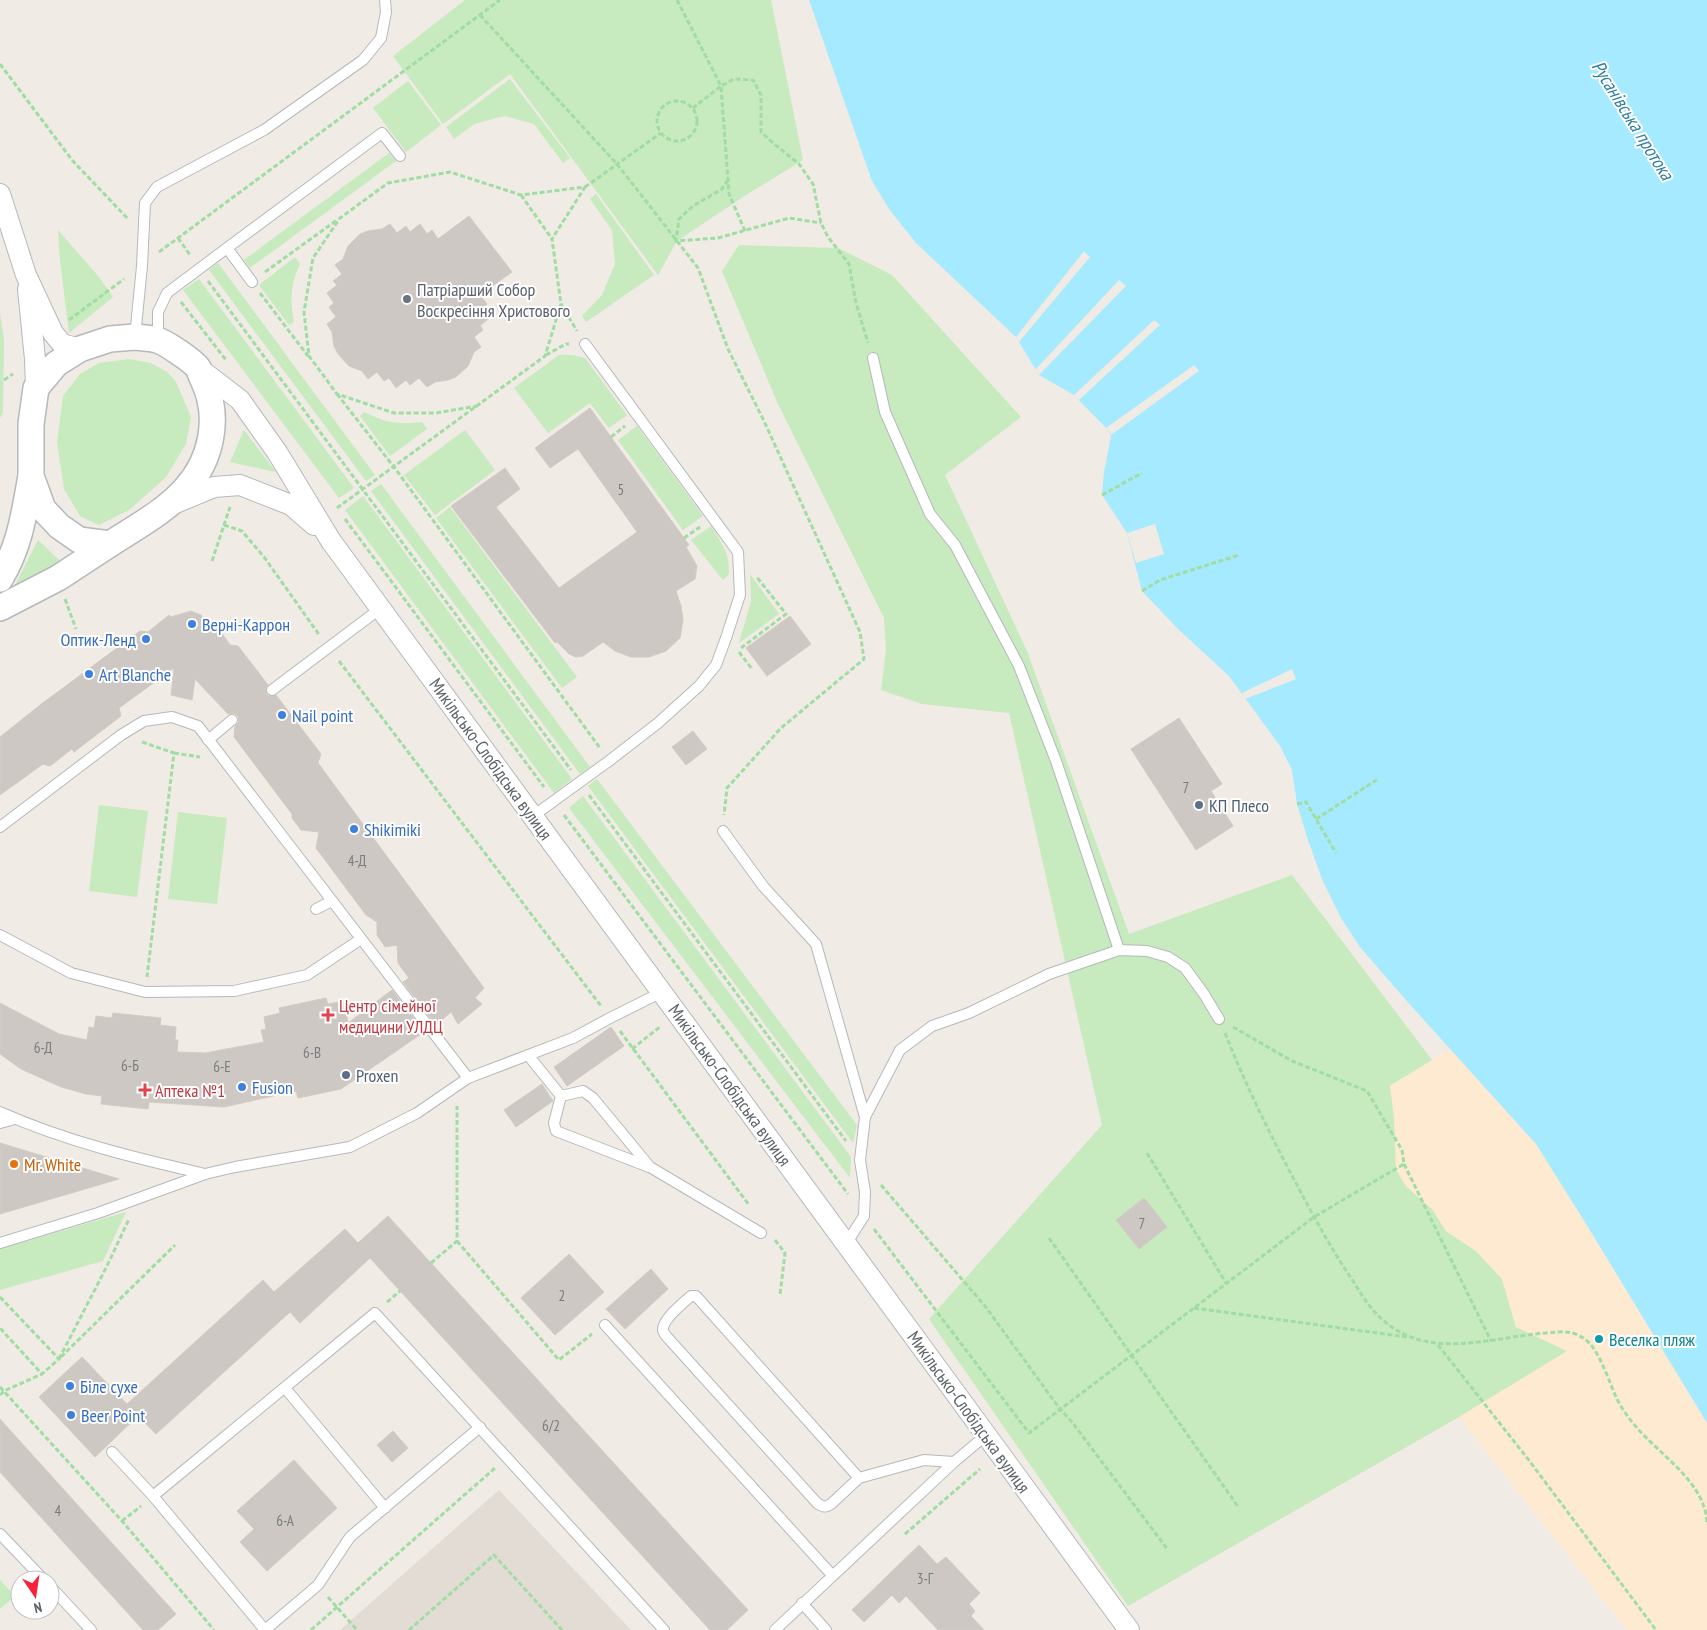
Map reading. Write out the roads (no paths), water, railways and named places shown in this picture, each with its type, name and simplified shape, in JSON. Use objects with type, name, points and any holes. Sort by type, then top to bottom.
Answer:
[{"type":"street","points":[[0,194],[26,275],[53,333],[62,344],[80,349]]},
{"type":"street","points":[[0,579],[9,565],[19,538],[31,476],[30,424],[36,388],[35,359],[26,275]]},
{"type":"street","points":[[0,608],[58,578],[168,506],[188,487],[200,469],[210,446],[213,417],[209,394],[197,368],[172,348],[147,339],[110,339],[80,349],[56,364],[36,388]]},
{"type":"street","name":"Микільсько-Слобідська вулиця","points":[[197,368],[240,400],[277,452],[331,541],[1129,1630]]},
{"type":"street","points":[[31,476],[43,509],[59,526],[79,540],[110,544]]},
{"type":"street","name":"Микільсько-Слобідська вулиця","points":[[168,506],[214,487],[240,485],[291,505],[331,541]]},
{"type":"lane","points":[[147,339],[142,266],[142,234],[145,203],[157,187],[264,130],[363,60],[381,38],[386,12],[385,0]]},
{"type":"lane","points":[[147,339],[167,292],[382,133],[400,156]]},
{"type":"lane","points":[[227,248],[252,282]]},
{"type":"lane","points":[[532,816],[658,723],[699,686],[716,665],[740,595],[738,552],[585,344]]},
{"type":"lane","points":[[873,358],[885,412],[930,514],[955,545],[1019,666],[1056,761],[1119,950]]},
{"type":"lane","points":[[272,690],[381,608]]},
{"type":"lane","points":[[0,827],[121,735],[144,721],[172,717],[198,726],[468,1078]]},
{"type":"lane","points":[[208,740],[232,720]]},
{"type":"lane","points":[[723,831],[763,886],[816,944],[865,1117]]},
{"type":"lane","points":[[316,909],[332,901]]},
{"type":"lane","points":[[0,935],[70,973],[146,992],[234,992],[307,975],[361,939]]},
{"type":"lane","points":[[846,1244],[864,1216],[865,1192],[860,1160],[865,1117],[900,1050],[932,1026],[969,1013],[1049,974],[1119,950],[1147,951],[1168,957],[1185,968],[1219,1019]]},
{"type":"lane","points":[[0,1243],[98,1213],[205,1174],[350,1147],[417,1113],[468,1078],[572,1038],[662,992]]},
{"type":"lane","points":[[528,1055],[561,1096]]},
{"type":"lane","points":[[561,1096],[576,1091],[588,1093],[650,1167]]},
{"type":"lane","points":[[561,1096],[554,1123],[556,1131],[650,1167],[761,1233]]},
{"type":"lane","points":[[0,1112],[14,1119],[78,1142],[205,1174]]},
{"type":"lane","points":[[0,1123],[14,1119]]},
{"type":"lane","points":[[859,1478],[696,1296],[691,1296],[668,1318],[664,1324],[663,1331],[667,1337],[817,1504],[822,1507],[827,1507],[859,1478],[924,1460],[954,1462]]},
{"type":"lane","points":[[152,1496],[375,1313],[664,1630]]},
{"type":"lane","points":[[604,1325],[832,1575]]},
{"type":"lane","points":[[285,1388],[385,1508]]},
{"type":"lane","points":[[112,1452],[152,1496],[265,1630],[318,1585],[350,1537],[480,1427]]},
{"type":"lane","points":[[775,1630],[954,1462],[986,1436]]},
{"type":"lane","points":[[0,1534],[34,1570]]},
{"type":"lane","points":[[60,1597],[91,1630]]},
{"type":"lane","points":[[802,1603],[826,1630]]},
{"type":"water","name":"Русанівська протока","points":[[809,0],[1707,0],[1707,1423],[1536,1144],[1360,947],[1341,918],[1322,879],[1308,840],[1297,804],[1292,770],[1280,746],[1229,676],[1178,629],[1142,591],[1127,533],[1102,495],[1111,436],[1106,428],[1074,395],[1039,375],[1016,337],[916,243],[889,209],[872,181]]},
{"type":"place","name":"Патріарший Собор Воскресіння Христового","points":[[407,299]]},
{"type":"place","name":"Верні-Каррон","points":[[192,624]]},
{"type":"place","name":"Оптик-Ленд","points":[[146,639]]},
{"type":"place","name":"Art Blanche","points":[[89,674]]},
{"type":"place","name":"Nail point","points":[[282,715]]},
{"type":"place","name":"КП Плесо","points":[[1199,805]]},
{"type":"place","name":"Shikimiki","points":[[354,829]]},
{"type":"place","name":"Центр сімейної медицини УЛДЦ","points":[[328,1015]]},
{"type":"place","name":"Proxen","points":[[346,1075]]},
{"type":"place","name":"Fusion","points":[[242,1087]]},
{"type":"place","name":"Аптека №1","points":[[145,1090]]},
{"type":"place","name":"Mr. White","points":[[14,1164]]},
{"type":"place","name":"Веселка пляж","points":[[1599,1339]]},
{"type":"place","name":"Біле сухе","points":[[70,1386]]},
{"type":"place","name":"Beer Point","points":[[71,1415]]}]
